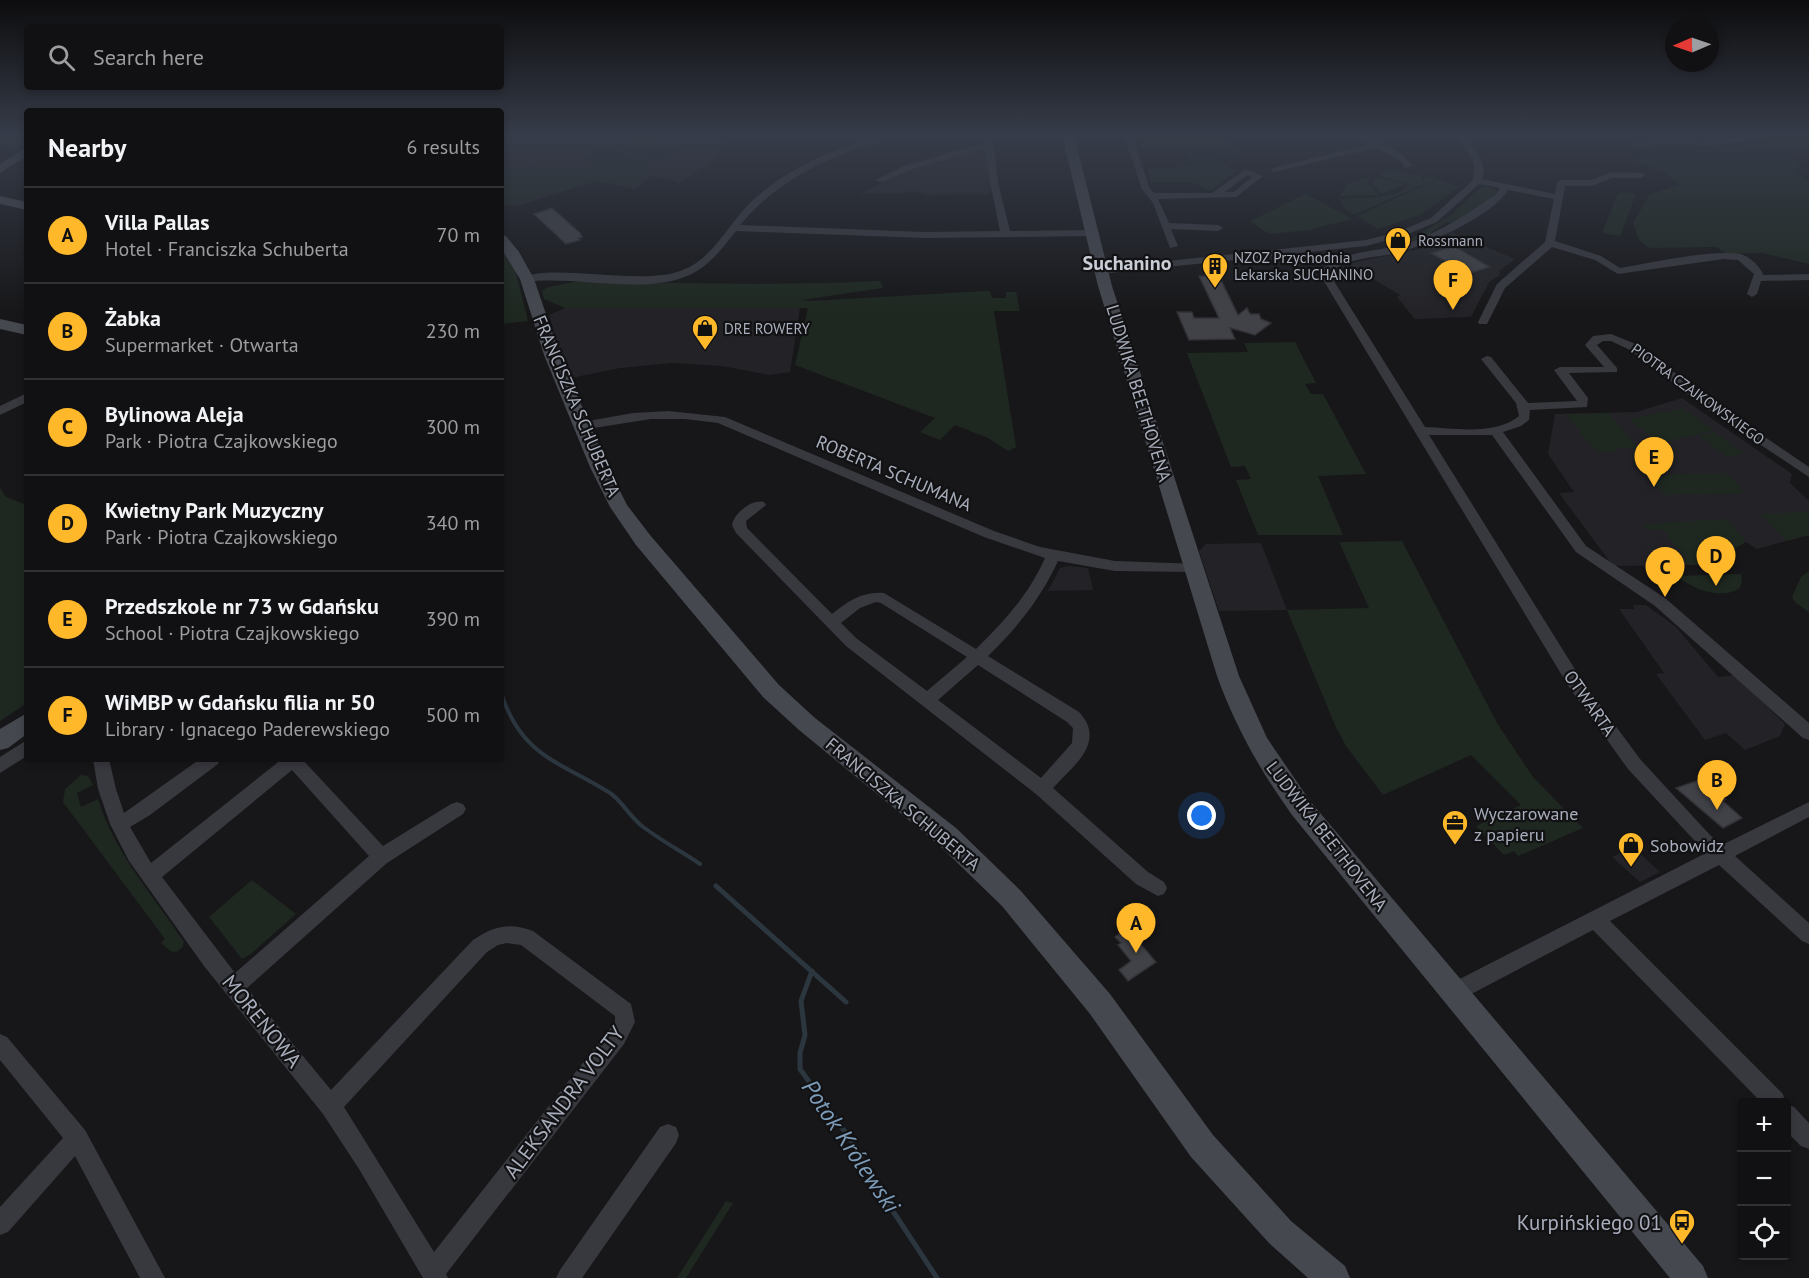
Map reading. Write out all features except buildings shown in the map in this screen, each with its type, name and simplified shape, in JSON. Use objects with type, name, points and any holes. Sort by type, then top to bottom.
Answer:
[{"type":"street","points":[[530,286],[549,276],[653,280],[678,276],[701,264],[755,203],[766,195]]},
{"type":"street","points":[[997,195],[1006,235]]},
{"type":"street","name":"LUDWIKA BEETHOVENA","points":[[1082,195],[1101,272],[1235,696],[1250,732],[1295,800],[1691,1278]]},
{"type":"street","points":[[1173,246],[1151,196],[1230,195]]},
{"type":"street","points":[[1101,272],[1366,243],[1426,224],[1447,210],[1463,195]]},
{"type":"street","name":"OTWARTA","points":[[1501,195],[1466,220],[1425,242],[1346,260],[1330,267],[1325,273],[1343,306],[1575,683],[1634,764],[1721,855],[1809,935]]},
{"type":"street","points":[[1483,322],[1501,286],[1550,243],[1558,197],[1544,195]]},
{"type":"street","points":[[0,200],[24,205]]},
{"type":"street","points":[[1165,226],[1218,228]]},
{"type":"street","points":[[732,228],[874,234],[1091,233]]},
{"type":"street","name":"FRANCISZKA SCHUBERTA","points":[[504,243],[514,255],[530,286],[552,355],[607,485],[643,540],[754,672],[807,724],[954,842],[1011,898],[1094,995],[1202,1146],[1280,1232],[1333,1278]]},
{"type":"street","points":[[1550,243],[1598,258],[1618,271],[1741,257],[1758,270],[1752,294]]},
{"type":"street","points":[[1756,278],[1809,277]]},
{"type":"street","points":[[0,324],[24,329]]},
{"type":"street","name":"PIOTRA CZAJKOWSKIEGO","points":[[1523,407],[1583,405],[1582,398],[1560,370],[1613,370],[1591,345],[1594,340],[1600,338],[1615,339],[1635,349],[1698,397],[1809,473]]},
{"type":"street","points":[[1421,431],[1496,430],[1520,423],[1525,417],[1523,407],[1515,393],[1487,359]]},
{"type":"street","points":[[0,411],[24,399]]},
{"type":"street","name":"ROBERTA SCHUMANA","points":[[581,426],[639,415],[662,414],[721,420],[1006,540],[1053,555],[1115,566],[1194,567]]},
{"type":"street","points":[[1496,430],[1581,549],[1660,603],[1804,729]]},
{"type":"street","points":[[759,505],[740,519],[738,525],[741,530],[831,623],[874,661],[1042,789],[1142,878],[1158,888]]},
{"type":"street","points":[[926,701],[1004,632],[1041,586],[1053,555]]},
{"type":"street","points":[[831,623],[861,600],[884,598],[1073,717],[1080,724],[1083,739],[1079,747],[1042,789]]},
{"type":"street","points":[[0,741],[24,724]]},
{"type":"street","points":[[0,766],[24,749]]},
{"type":"street","name":"MORENOWA","points":[[102,762],[107,789],[119,824],[135,855],[211,959],[331,1106],[367,1161],[435,1275]]},
{"type":"street","points":[[119,824],[144,810],[208,762]]},
{"type":"street","points":[[150,875],[290,762]]},
{"type":"street","points":[[294,762],[381,857]]},
{"type":"street","points":[[234,986],[381,857],[457,809]]},
{"type":"street","points":[[1453,993],[1809,810]]},
{"type":"street","points":[[1596,920],[1771,1098]]},
{"type":"street","name":"ALEKSANDRA VOLTY","points":[[331,1106],[480,946],[501,933],[513,933],[526,937],[624,1011],[624,1026],[617,1038],[435,1275]]},
{"type":"street","points":[[0,1044],[76,1138],[153,1278]]},
{"type":"street","points":[[1791,1120],[1809,1138]]},
{"type":"street","points":[[568,1278],[668,1135]]},
{"type":"street","points":[[0,1224],[76,1138]]},
{"type":"shaded area","points":[[504,195],[553,195],[518,206],[504,204]]},
{"type":"shaded area","points":[[504,195],[546,195],[504,206]]},
{"type":"shaded area","points":[[1305,195],[1352,219],[1309,230],[1269,234],[1250,221]]},
{"type":"shaded area","points":[[1341,195],[1378,195],[1340,196]]},
{"type":"shaded area","points":[[1400,195],[1354,215],[1343,207],[1339,197],[1346,201],[1345,198]]},
{"type":"shaded area","points":[[1404,195],[1448,195],[1420,215],[1378,229],[1357,216]]},
{"type":"shaded area","points":[[1473,195],[1496,195],[1455,223],[1447,222],[1431,232],[1436,234],[1433,236],[1426,234],[1410,242],[1414,244],[1406,242],[1451,215]]},
{"type":"shaded area","points":[[1617,195],[1636,195],[1620,236],[1602,233]]},
{"type":"shaded area","points":[[1650,195],[1809,195],[1809,264],[1762,253],[1727,254],[1716,247],[1650,248],[1639,240],[1633,223]]},
{"type":"shaded area","points":[[1453,233],[1515,259],[1499,271],[1500,275],[1489,282],[1471,317],[1415,319],[1397,297],[1400,295],[1348,264],[1420,249]]},
{"type":"shaded area","points":[[504,251],[515,269],[528,321],[504,324]]},
{"type":"shaded area","points":[[579,281],[767,284],[880,281],[883,288],[802,300],[810,301],[985,291],[990,291],[992,298],[1006,298],[1006,292],[1016,292],[1020,311],[994,311],[1016,447],[1008,451],[988,438],[955,425],[940,440],[920,432],[935,418],[795,365],[808,308],[565,308],[544,299],[542,291],[548,287]]},
{"type":"shaded area","points":[[565,308],[800,308],[790,372],[770,375],[722,366],[672,363],[620,368],[571,378],[549,315]]},
{"type":"shaded area","points":[[1295,342],[1316,383],[1305,384],[1311,394],[1323,394],[1366,474],[1318,476],[1343,535],[1258,535],[1236,480],[1251,479],[1245,466],[1231,467],[1187,353],[1248,352],[1244,343]]},
{"type":"shaded area","points":[[1682,398],[1792,474],[1790,483],[1809,501],[1809,535],[1757,549],[1746,542],[1705,565],[1613,566],[1559,493],[1574,492],[1548,454],[1555,414],[1636,412]]},
{"type":"shaded area","points":[[1682,408],[1714,430],[1660,443],[1629,420]]},
{"type":"shaded area","points":[[1609,413],[1638,448],[1616,448],[1617,451],[1596,452],[1566,414]]},
{"type":"shaded area","points":[[1714,432],[1743,453],[1728,457],[1699,436]]},
{"type":"shaded area","points":[[1727,473],[1745,493],[1664,495],[1648,475]]},
{"type":"shaded area","points":[[0,488],[6,497],[24,504],[24,705],[0,721]]},
{"type":"shaded area","points":[[1809,512],[1809,535],[1786,541],[1761,514]]},
{"type":"shaded area","points":[[1727,519],[1746,542],[1705,565],[1687,565],[1683,560],[1686,559],[1663,530],[1648,530],[1644,524]]},
{"type":"shaded area","points":[[1402,541],[1497,723],[1533,777],[1583,828],[1518,856],[1514,851],[1504,855],[1476,826],[1521,805],[1471,755],[1383,795],[1346,746],[1287,610],[1369,608],[1339,542]]},
{"type":"shaded area","points":[[1261,543],[1287,610],[1219,611],[1199,551],[1206,544]]},
{"type":"shaded area","points":[[1068,566],[1088,568],[1093,590],[1048,591],[1060,568]]},
{"type":"shaded area","points":[[1809,571],[1809,612],[1796,603],[1792,597],[1801,577]]},
{"type":"shaded area","points":[[1741,574],[1740,588],[1724,593],[1707,592],[1676,576]]},
{"type":"shaded area","points":[[1633,605],[1646,605],[1676,627],[1718,677],[1735,675],[1785,724],[1780,736],[1745,750],[1726,733],[1705,740],[1656,674],[1664,673],[1619,609],[1634,609]]},
{"type":"shaded area","points":[[81,775],[88,776],[93,785],[77,793],[81,807],[98,799],[114,838],[184,942],[182,948],[176,952],[170,951],[161,943],[165,939],[63,802],[65,789]]},
{"type":"shaded area","points":[[1633,847],[1660,872],[1640,882],[1612,857]]},
{"type":"shaded area","points":[[252,880],[296,914],[251,954],[242,959],[209,917]]},
{"type":"shaded area","points":[[726,1201],[733,1203],[686,1278],[677,1278]]},
{"type":"waterway","name":"Potok Królewski","points":[[504,700],[520,731],[544,755],[610,793],[642,826],[700,864]]},
{"type":"waterway","name":"Potok Królewski","points":[[716,886],[812,971]]},
{"type":"waterway","name":"Potok Królewski","points":[[812,971],[846,1002]]},
{"type":"waterway","name":"Potok Królewski","points":[[812,971],[801,1001],[805,1035],[800,1053],[800,1069],[853,1143],[879,1190],[937,1278]]},
{"type":"place","name":"Rossmann","points":[[1398,263]]},
{"type":"place","name":"NZOZ Przychodnia Lekarska SUCHANINO","points":[[1215,289]]},
{"type":"place","name":"WiMBP w Gdańsku filia nr 50","points":[[1453,310]]},
{"type":"place","name":"DRE ROWERY","points":[[705,351]]},
{"type":"place","name":"Przedszkole nr 73 w Gdańsku","points":[[1654,487]]},
{"type":"place","name":"Kwietny Park Muzyczny","points":[[1716,586]]},
{"type":"place","name":"Bylinowa Aleja","points":[[1665,597]]},
{"type":"place","name":"Żabka","points":[[1717,810]]},
{"type":"place","name":"Wyczarowane z papieru","points":[[1455,846]]},
{"type":"place","name":"Sobowidz","points":[[1631,868]]},
{"type":"place","name":"Villa Pallas","points":[[1136,953]]},
{"type":"place","name":"Kurpińskiego 01","points":[[1682,1245]]},
{"type":"district","name":"Suchanino","points":[[1127,263]]}]
